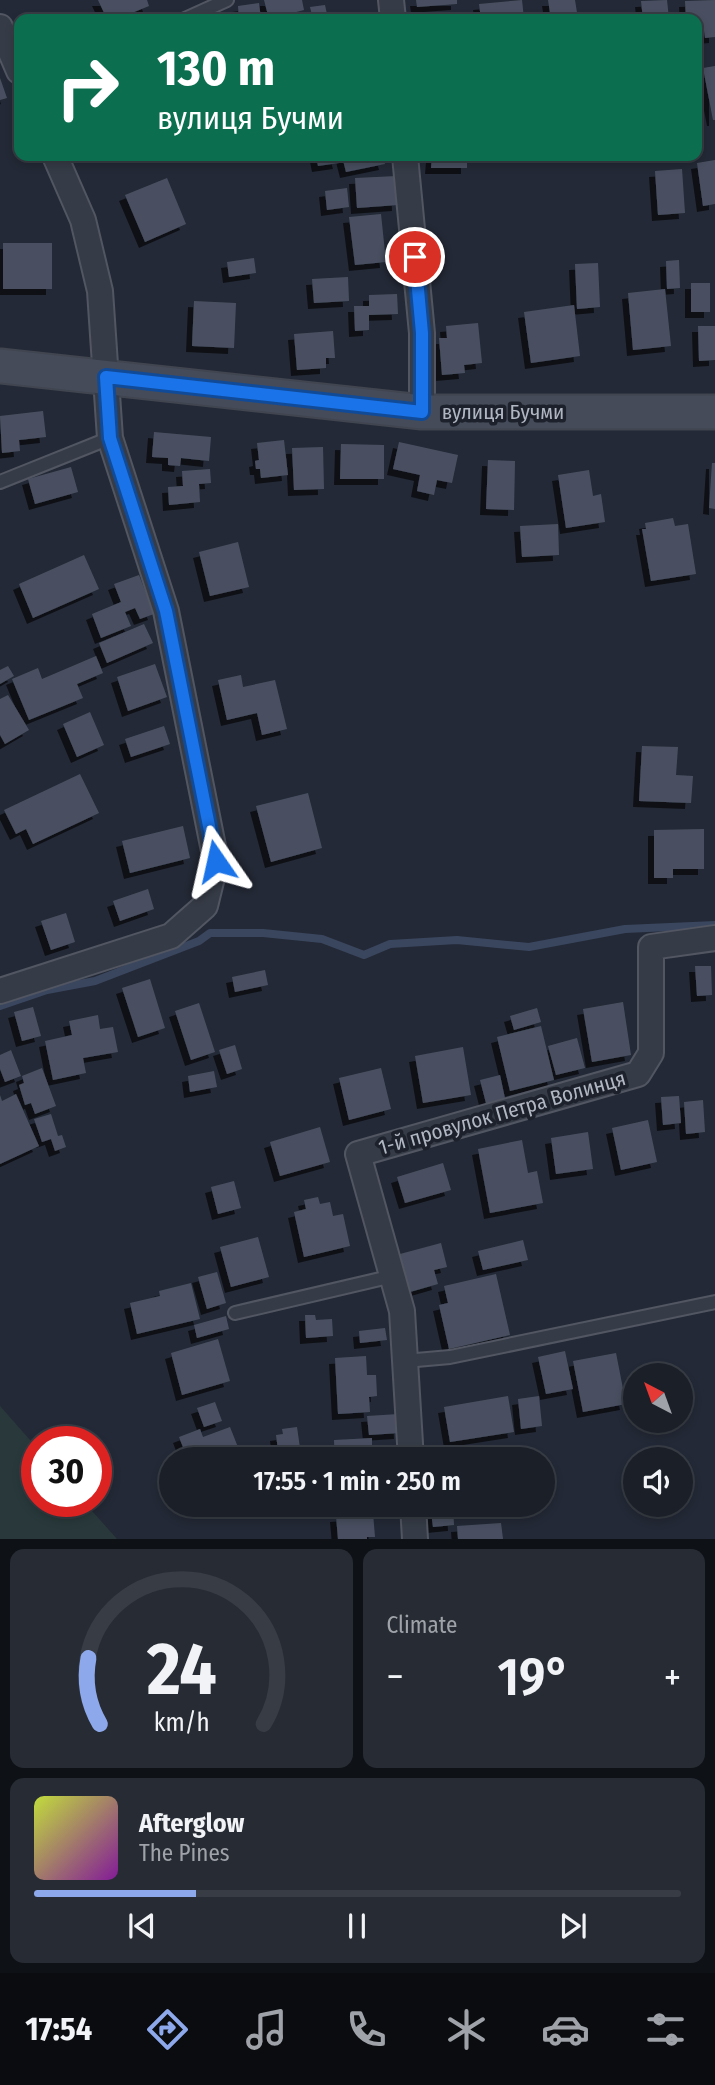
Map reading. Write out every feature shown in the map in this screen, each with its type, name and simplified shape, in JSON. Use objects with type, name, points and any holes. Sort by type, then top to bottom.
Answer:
[{"type":"street","points":[[0,27],[14,59]]},
{"type":"street","points":[[0,991],[172,936],[205,906],[216,861],[166,611],[110,438],[100,291],[83,220],[57,161]]},
{"type":"street","points":[[405,161],[422,333],[422,412]]},
{"type":"street","name":"вулиця Бучми","points":[[0,366],[422,412],[715,412]]},
{"type":"street","name":"1-й провулок Петра Волинця","points":[[410,1447],[402,1311],[358,1153],[638,1074],[651,1053],[651,947],[715,938]]},
{"type":"street","points":[[414,1517],[415,1539]]},
{"type":"lane","points":[[195,14],[227,0]]},
{"type":"lane","points":[[0,482],[110,438]]},
{"type":"lane","points":[[235,1313],[393,1276]]},
{"type":"lane","points":[[405,1362],[450,1357],[715,1302]]},
{"type":"shaded area","points":[[0,1406],[21,1430],[21,1517],[97,1517],[117,1539],[0,1539]]},
{"type":"building","points":[[98,0],[147,0],[149,6],[129,14],[105,14]]},
{"type":"building","points":[[264,0],[302,0],[304,10],[288,14],[268,14]]},
{"type":"building","points":[[416,0],[457,0],[457,4],[417,7]]},
{"type":"building","points":[[522,0],[523,14],[480,14],[479,4]]},
{"type":"building","points":[[548,0],[575,0],[577,14],[550,14]]},
{"type":"building","points":[[667,0],[668,14],[642,14],[641,1]]},
{"type":"building","points":[[715,0],[715,37],[705,38],[702,14],[686,14],[685,1]]},
{"type":"building","points":[[259,3],[260,14],[239,14],[238,6]]},
{"type":"building","points":[[325,5],[327,14],[312,14],[310,7]]},
{"type":"building","points":[[715,66],[715,120],[713,120],[703,68]]},
{"type":"building","points":[[0,78],[7,98],[0,100]]},
{"type":"building","points":[[715,160],[715,204],[703,206],[697,163]]},
{"type":"building","points":[[317,161],[339,163],[318,166]]},
{"type":"building","points":[[343,161],[384,161],[385,164],[346,172]]},
{"type":"building","points":[[432,161],[467,161],[467,168],[431,168]]},
{"type":"building","points":[[682,169],[685,213],[658,215],[655,171]]},
{"type":"building","points":[[397,176],[398,205],[357,208],[355,178]]},
{"type":"building","points":[[167,178],[186,224],[145,242],[125,195]]},
{"type":"building","points":[[347,188],[349,207],[327,210],[325,191]]},
{"type":"building","points":[[381,214],[386,262],[355,265],[349,217]]},
{"type":"building","points":[[3,243],[52,243],[52,289],[3,289]]},
{"type":"building","points":[[254,258],[256,273],[229,277],[227,262]]},
{"type":"building","points":[[679,260],[680,288],[667,289],[666,261]]},
{"type":"building","points":[[598,263],[600,307],[577,309],[575,264]]},
{"type":"building","points":[[348,277],[349,301],[314,303],[312,279]]},
{"type":"building","points":[[691,283],[710,283],[710,312],[691,312]]},
{"type":"building","points":[[665,289],[671,346],[633,350],[628,293]]},
{"type":"building","points":[[397,294],[398,314],[369,315],[369,330],[355,331],[354,306],[369,306],[369,295]]},
{"type":"building","points":[[194,301],[236,303],[234,348],[192,346]]},
{"type":"building","points":[[574,305],[580,356],[531,363],[524,312]]},
{"type":"building","points":[[478,323],[482,363],[464,365],[465,373],[442,375],[439,338],[447,338],[446,326]]},
{"type":"building","points":[[698,326],[715,326],[715,360],[699,361]]},
{"type":"building","points":[[333,331],[335,358],[326,358],[326,368],[297,370],[294,334]]},
{"type":"building","points":[[43,411],[46,437],[19,440],[20,451],[2,453],[0,416]]},
{"type":"building","points":[[154,432],[211,437],[209,461],[181,458],[180,466],[168,465],[168,458],[152,457]]},
{"type":"building","points":[[284,440],[288,475],[261,478],[255,461],[259,460],[257,443]]},
{"type":"building","points":[[399,442],[458,455],[452,483],[437,480],[434,495],[417,491],[420,475],[393,469]]},
{"type":"building","points":[[341,444],[384,445],[384,479],[340,479]]},
{"type":"building","points":[[323,447],[324,489],[294,490],[292,448]]},
{"type":"building","points":[[488,460],[515,461],[514,510],[486,509]]},
{"type":"building","points":[[712,463],[715,463],[715,509],[709,508]]},
{"type":"building","points":[[71,467],[78,492],[35,504],[28,479]]},
{"type":"building","points":[[210,469],[211,483],[199,484],[200,502],[169,505],[168,487],[183,486],[182,471]]},
{"type":"building","points":[[589,470],[593,496],[601,494],[605,522],[566,528],[558,475]]},
{"type":"building","points":[[673,518],[675,526],[688,524],[696,574],[651,581],[642,529],[646,529],[645,523]]},
{"type":"building","points":[[558,524],[559,555],[522,557],[520,526]]},
{"type":"building","points":[[238,542],[249,587],[210,596],[199,552]]},
{"type":"building","points":[[84,555],[99,589],[33,618],[19,584]]},
{"type":"building","points":[[139,575],[154,614],[140,619],[135,608],[125,612],[131,626],[101,638],[92,614],[121,602],[114,584]]},
{"type":"building","points":[[144,624],[153,643],[107,663],[99,643]]},
{"type":"building","points":[[96,656],[103,673],[77,684],[83,698],[29,720],[12,679],[38,668],[42,679]]},
{"type":"building","points":[[155,664],[167,697],[128,711],[117,677]]},
{"type":"building","points":[[8,666],[14,676],[0,684],[0,670]]},
{"type":"building","points":[[241,675],[243,687],[275,680],[287,729],[262,735],[257,713],[227,720],[218,680]]},
{"type":"building","points":[[8,695],[29,730],[5,744],[0,735],[0,699]]},
{"type":"building","points":[[90,712],[104,745],[77,757],[63,724]]},
{"type":"building","points":[[164,726],[170,744],[131,757],[125,739]]},
{"type":"building","points":[[642,746],[678,747],[676,775],[693,776],[691,803],[639,801]]},
{"type":"building","points":[[80,774],[99,813],[33,844],[26,829],[16,834],[4,810]]},
{"type":"building","points":[[308,793],[322,848],[271,862],[256,806]]},
{"type":"building","points":[[183,826],[190,858],[130,873],[122,841]]},
{"type":"building","points":[[704,829],[704,869],[673,869],[673,878],[654,878],[654,830]]},
{"type":"building","points":[[148,889],[154,909],[120,921],[113,901]]},
{"type":"building","points":[[66,913],[75,942],[51,950],[41,921]]},
{"type":"building","points":[[695,966],[711,966],[712,995],[697,996]]},
{"type":"building","points":[[265,970],[268,985],[235,992],[232,977]]},
{"type":"building","points":[[150,979],[165,1028],[138,1037],[122,988]]},
{"type":"building","points":[[623,1002],[631,1055],[592,1062],[583,1009]]},
{"type":"building","points":[[199,1003],[215,1052],[191,1060],[175,1011]]},
{"type":"building","points":[[33,1007],[41,1036],[22,1041],[14,1012]]},
{"type":"building","points":[[537,1008],[541,1022],[514,1030],[510,1016]]},
{"type":"building","points":[[98,1015],[100,1029],[113,1027],[118,1052],[83,1058],[86,1073],[53,1080],[45,1041],[72,1035],[69,1021]]},
{"type":"building","points":[[541,1026],[554,1080],[510,1091],[497,1037]]},
{"type":"building","points":[[577,1038],[585,1068],[556,1075],[548,1046]]},
{"type":"building","points":[[235,1045],[242,1069],[227,1074],[219,1050]]},
{"type":"building","points":[[463,1047],[471,1095],[423,1103],[415,1056]]},
{"type":"building","points":[[11,1050],[21,1076],[5,1082],[0,1069],[0,1055]]},
{"type":"building","points":[[42,1068],[56,1106],[35,1114],[31,1103],[25,1105],[19,1085],[24,1083],[22,1076]]},
{"type":"building","points":[[381,1068],[391,1109],[349,1120],[339,1078]]},
{"type":"building","points":[[214,1071],[217,1087],[190,1092],[188,1076]]},
{"type":"building","points":[[500,1075],[506,1103],[487,1107],[480,1080]]},
{"type":"building","points":[[16,1094],[39,1146],[0,1164],[0,1095],[2,1101]]},
{"type":"building","points":[[679,1096],[681,1123],[663,1125],[661,1097]]},
{"type":"building","points":[[703,1100],[705,1132],[686,1134],[684,1102]]},
{"type":"building","points":[[51,1114],[58,1136],[62,1135],[66,1147],[55,1151],[51,1139],[42,1142],[34,1119]]},
{"type":"building","points":[[648,1120],[657,1162],[621,1170],[612,1128]]},
{"type":"building","points":[[320,1127],[330,1162],[280,1176],[270,1142]]},
{"type":"building","points":[[588,1132],[593,1169],[556,1174],[551,1138]]},
{"type":"building","points":[[522,1140],[528,1173],[537,1171],[543,1203],[490,1213],[478,1149]]},
{"type":"building","points":[[443,1163],[451,1190],[405,1203],[397,1177]]},
{"type":"building","points":[[234,1181],[241,1208],[218,1214],[211,1187]]},
{"type":"building","points":[[318,1197],[320,1204],[330,1202],[333,1216],[343,1214],[350,1246],[304,1257],[294,1212],[306,1209],[304,1200]]},
{"type":"building","points":[[258,1237],[269,1277],[231,1287],[220,1247]]},
{"type":"building","points":[[523,1240],[528,1260],[483,1270],[478,1251]]},
{"type":"building","points":[[441,1243],[447,1267],[434,1270],[438,1284],[410,1292],[400,1254]]},
{"type":"building","points":[[217,1272],[226,1303],[207,1309],[198,1277]]},
{"type":"building","points":[[496,1274],[510,1335],[449,1349],[439,1305],[448,1303],[444,1286]]},
{"type":"building","points":[[191,1283],[200,1319],[137,1334],[130,1303],[160,1296],[159,1291]]},
{"type":"building","points":[[305,1315],[315,1315],[316,1320],[332,1319],[333,1336],[306,1338]]},
{"type":"building","points":[[226,1316],[229,1329],[197,1338],[194,1325]]},
{"type":"building","points":[[385,1328],[387,1340],[360,1343],[359,1331]]},
{"type":"building","points":[[218,1339],[230,1381],[182,1395],[171,1353]]},
{"type":"building","points":[[565,1351],[573,1389],[546,1394],[538,1357]]},
{"type":"building","points":[[616,1353],[623,1389],[623,1405],[583,1412],[573,1361]]},
{"type":"building","points":[[366,1356],[367,1375],[376,1375],[377,1396],[369,1397],[370,1412],[338,1414],[335,1358]]},
{"type":"building","points":[[508,1396],[514,1432],[450,1442],[444,1407]]},
{"type":"building","points":[[539,1396],[542,1426],[521,1429],[518,1399]]},
{"type":"building","points":[[215,1402],[222,1421],[204,1427],[197,1408]]},
{"type":"building","points":[[399,1414],[400,1433],[369,1435],[367,1416]]},
{"type":"building","points":[[230,1427],[238,1447],[183,1447],[179,1437],[200,1429],[203,1437]]},
{"type":"building","points":[[297,1427],[300,1447],[278,1447],[276,1435],[283,1434],[282,1429]]},
{"type":"building","points":[[372,1438],[372,1447],[334,1447],[334,1440]]},
{"type":"building","points":[[336,1517],[373,1517],[375,1537],[338,1539]]},
{"type":"building","points":[[432,1517],[454,1517],[454,1525],[433,1527]]},
{"type":"building","points":[[501,1523],[503,1539],[458,1539],[457,1526]]},
{"type":"waterway","points":[[0,1006],[47,990],[95,981],[199,941],[210,933],[263,933],[322,939],[364,955],[390,944],[457,940],[529,947],[625,929],[715,925]]},
{"type":"route","points":[[216,861],[166,611],[110,438],[106,377],[422,412],[422,333],[415,257]]}]
